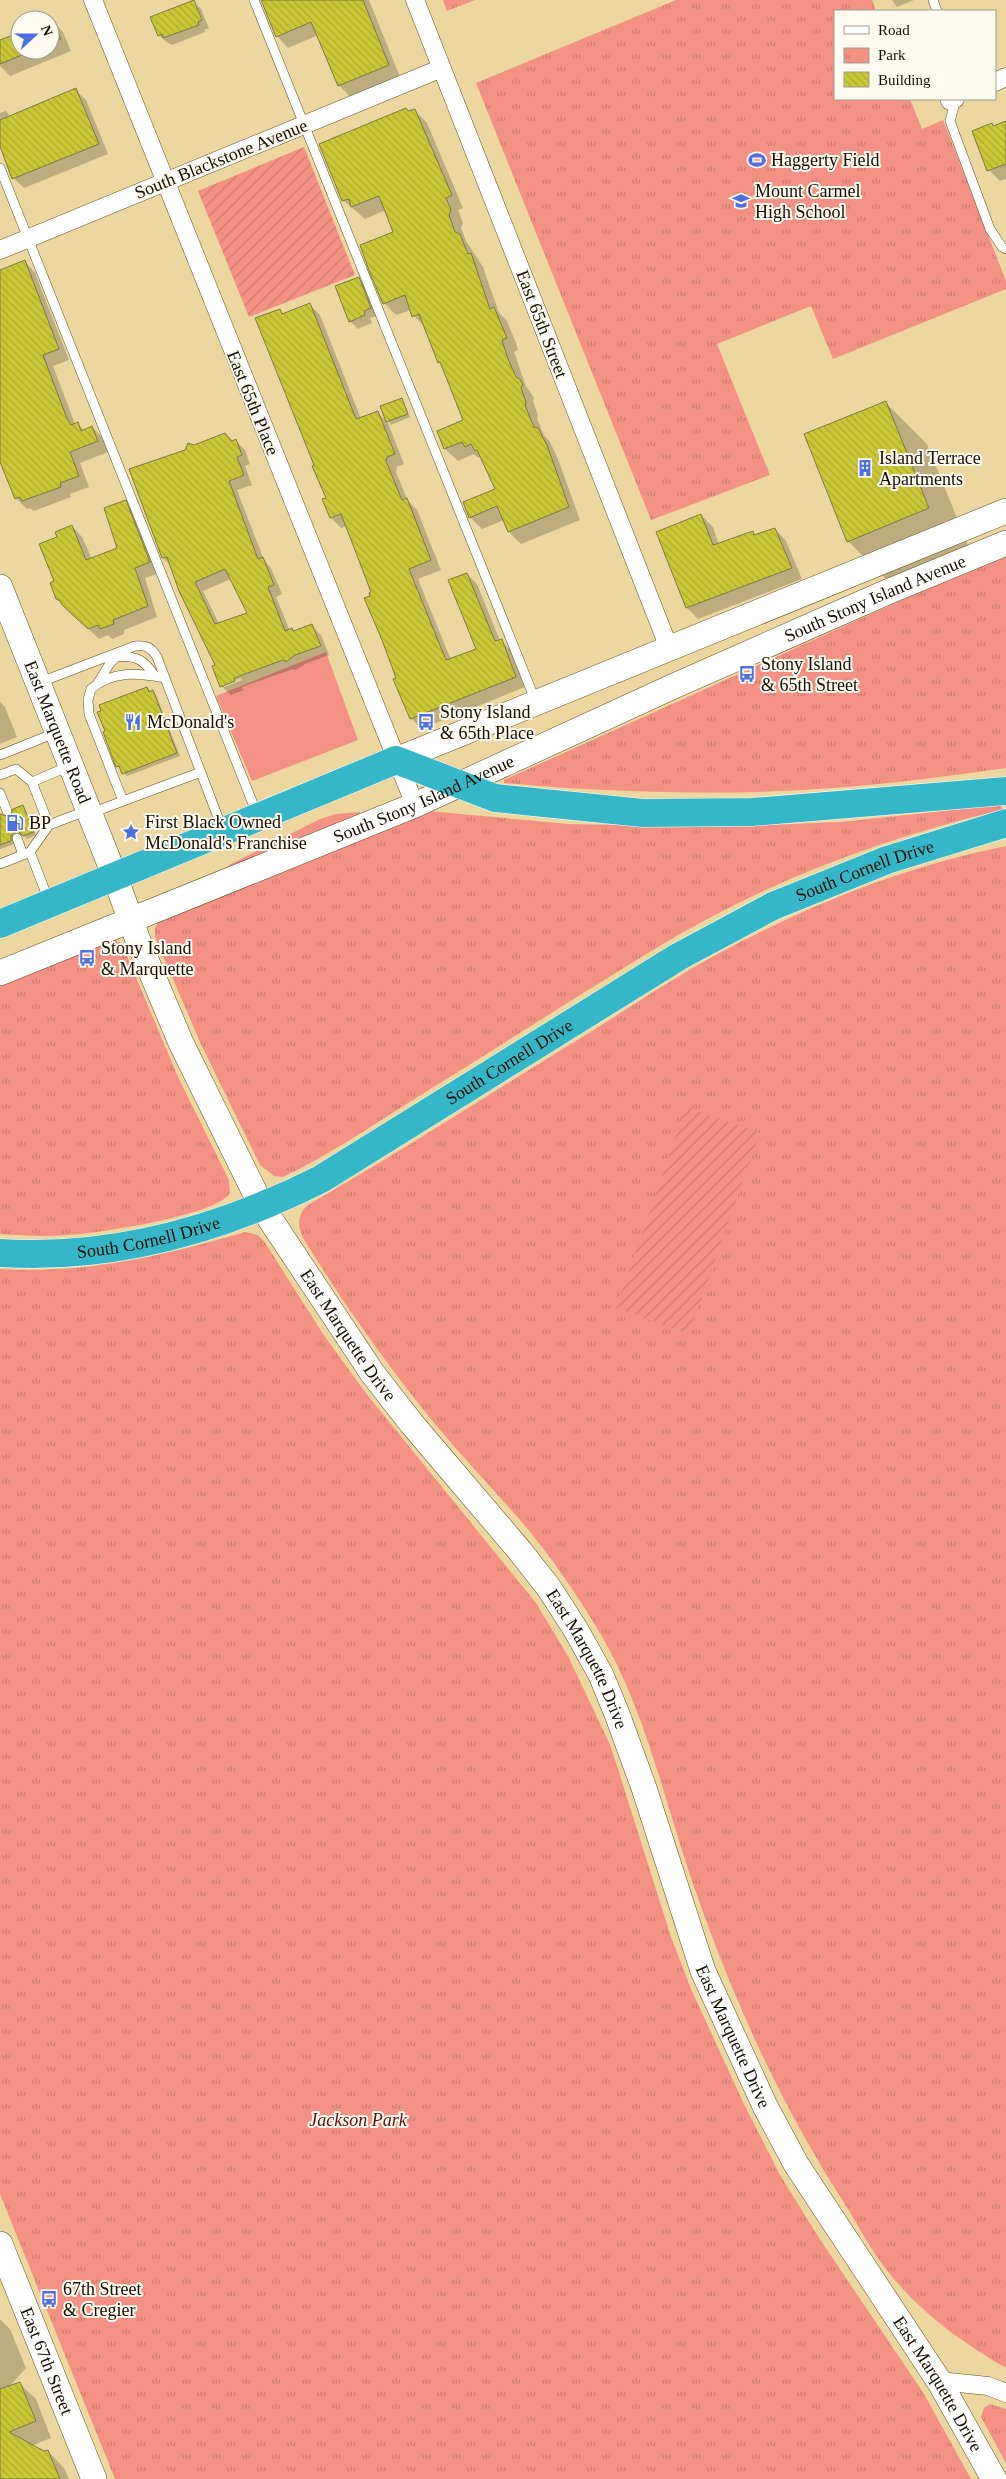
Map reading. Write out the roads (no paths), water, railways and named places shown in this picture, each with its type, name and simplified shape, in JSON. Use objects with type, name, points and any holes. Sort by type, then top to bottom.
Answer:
[{"type":"highway","points":[[396,760],[495,798],[643,813],[752,812],[1006,791]]},
{"type":"highway","name":"South Stony Island Avenue","points":[[0,924],[396,760]]},
{"type":"highway","name":"South Cornell Drive","points":[[0,1253],[69,1252],[110,1248],[206,1228],[262,1207],[321,1179],[678,957],[773,906],[887,860],[1006,823]]},
{"type":"street","name":"East 65th Place","points":[[93,0],[415,805]]},
{"type":"street","name":"East 65th Street","points":[[415,0],[669,648]]},
{"type":"street","name":"South Blackstone Avenue","points":[[0,250],[442,68]]},
{"type":"street","name":"South Stony Island Avenue","points":[[396,760],[1006,511]]},
{"type":"street","name":"South Stony Island Avenue","points":[[0,973],[415,805],[885,593],[1006,543]]},
{"type":"street","name":"East Marquette Road","points":[[0,587],[115,877]]},
{"type":"street","name":"East Marquette Drive","points":[[115,877],[130,919],[181,1043],[262,1207],[373,1374],[412,1424],[549,1588],[576,1630],[601,1675],[644,1788],[703,1971],[764,2106],[796,2164],[939,2380],[994,2479]]},
{"type":"street","name":"East 67th Street","points":[[0,2245],[94,2479]]},
{"type":"street","points":[[939,2380],[988,2386],[1006,2393]]},
{"type":"lane","points":[[254,0],[536,702]]},
{"type":"lane","points":[[954,100],[950,120],[990,228],[1002,247],[1006,249]]},
{"type":"lane","points":[[0,168],[258,817]]},
{"type":"lane","points":[[38,683],[135,646],[144,646],[152,649],[165,678],[223,831]]},
{"type":"lane","points":[[98,683],[110,663],[116,657],[136,658],[146,662],[155,676]]},
{"type":"lane","points":[[123,801],[89,714],[88,700],[91,689],[109,678],[125,674],[165,678]]},
{"type":"lane","points":[[0,755],[58,732]]},
{"type":"lane","points":[[32,782],[70,765]]},
{"type":"lane","points":[[0,776],[16,769],[32,782],[49,825]]},
{"type":"lane","points":[[0,864],[27,853],[49,825],[123,801],[201,772]]},
{"type":"lane","points":[[0,793],[7,811]]},
{"type":"lane","points":[[17,838],[27,853],[50,904]]},
{"type":"place","name":"Haggerty Field","points":[[757,160]]},
{"type":"place","name":"Mount Carmel High School","points":[[741,201]]},
{"type":"place","name":"Island Terrace Apartments","points":[[865,468]]},
{"type":"place","name":"Stony Island & 65th Street","points":[[747,674]]},
{"type":"place","name":"McDonald's","points":[[133,722]]},
{"type":"place","name":"Stony Island & 65th Place","points":[[426,722]]},
{"type":"place","name":"BP","points":[[15,823]]},
{"type":"place","name":"First Black Owned McDonald's Franchise","points":[[131,832]]},
{"type":"place","name":"Stony Island & Marquette","points":[[87,958]]},
{"type":"place","name":"67th Street & Cregier","points":[[49,2299]]},
{"type":"park label","name":"Jackson Park","points":[[358,2120]]}]
